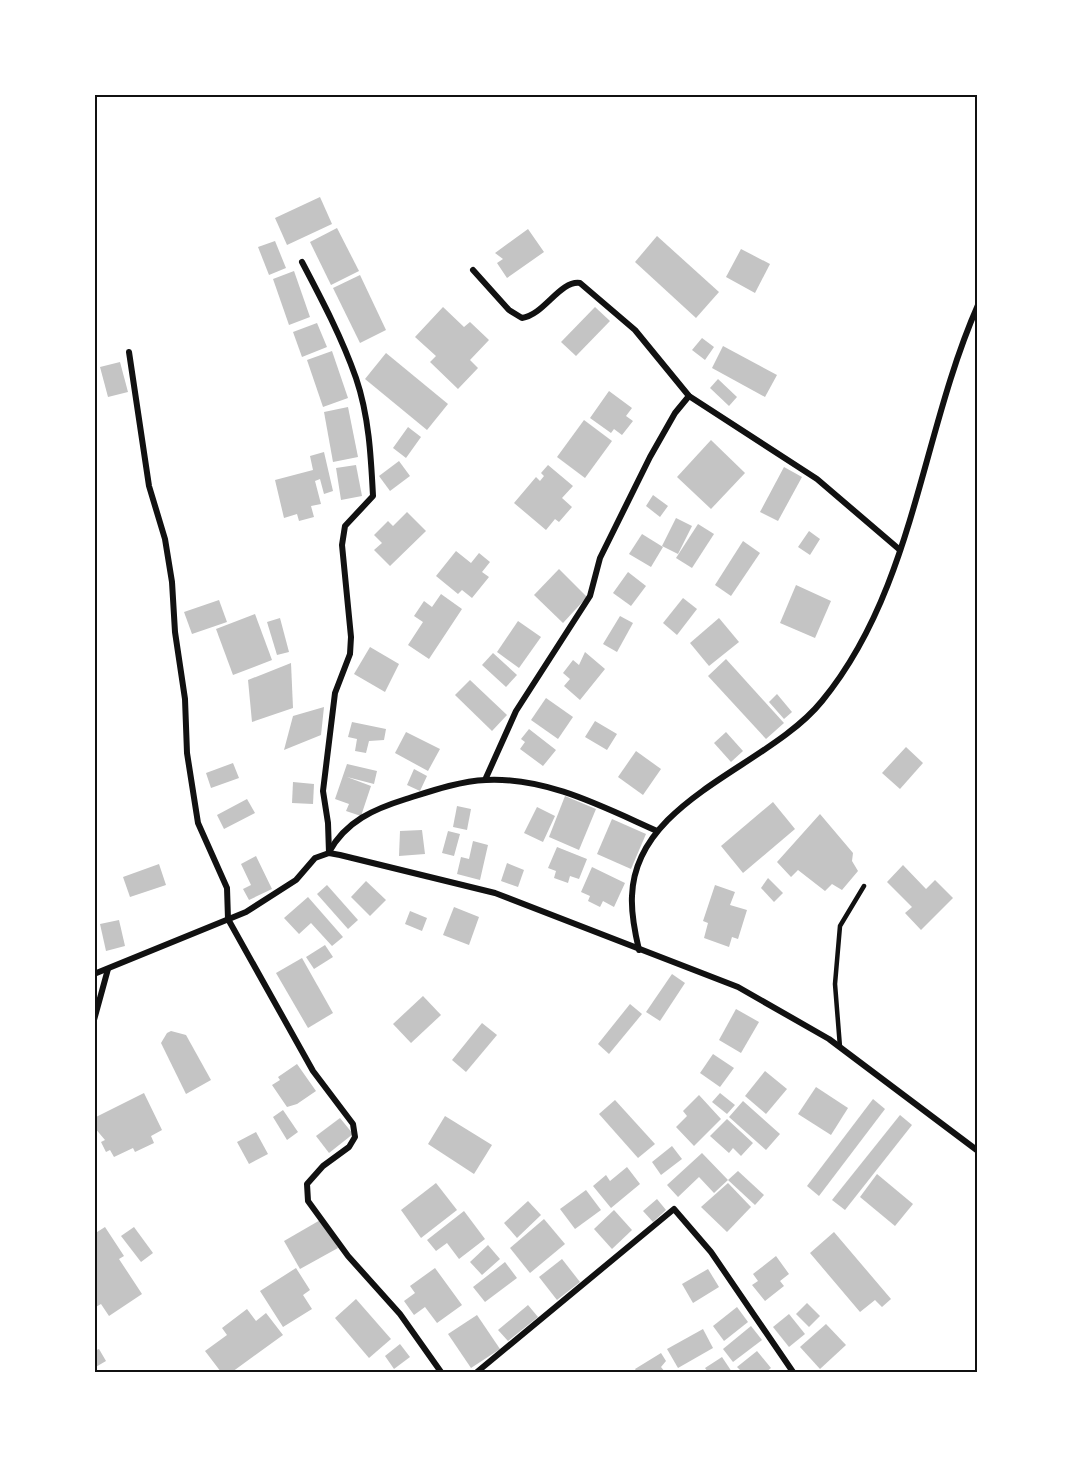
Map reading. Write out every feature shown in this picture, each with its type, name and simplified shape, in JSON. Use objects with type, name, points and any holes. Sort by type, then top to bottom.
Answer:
[{"type":"street","points":[[302,262],[338,331],[357,380],[370,444],[373,496],[345,526],[342,545],[351,637],[350,654],[335,693],[323,791],[328,823],[329,853]]},
{"type":"street","points":[[473,270],[509,310],[522,318],[536,313],[571,284],[580,283],[635,330],[689,396],[818,479],[900,550]]},
{"type":"street","points":[[639,950],[632,896],[641,859],[657,831],[678,810],[780,741],[822,702],[856,653],[900,550],[965,333],[978,305]]},
{"type":"street","points":[[129,352],[149,486],[165,539],[172,582],[175,632],[185,699],[187,753],[198,823],[227,888],[228,919],[313,1071],[353,1124],[355,1137],[349,1147],[323,1166],[307,1184],[308,1201],[348,1256],[400,1314],[441,1372]]},
{"type":"street","points":[[484,780],[516,711],[590,596],[600,558],[650,457],[675,413],[689,396]]},
{"type":"street","points":[[329,853],[336,839],[352,824],[375,809],[437,790],[484,780],[518,781],[557,789],[657,831]]},
{"type":"street","points":[[94,974],[246,912],[296,880],[315,858],[329,853],[495,893],[738,987],[840,1047],[978,1151]]},
{"type":"street","points":[[94,1020],[108,969]]},
{"type":"street","points":[[477,1372],[674,1209],[711,1252],[793,1372]]},
{"type":"lane","points":[[840,1047],[835,984],[840,926],[864,885]]},
{"type":"building","points":[[320,197],[332,224],[287,245],[275,218]]},
{"type":"building","points":[[337,228],[359,271],[331,285],[310,242]]},
{"type":"building","points":[[528,229],[544,252],[507,278],[497,263],[503,259],[495,253]]},
{"type":"building","points":[[657,236],[719,292],[696,318],[635,262]]},
{"type":"building","points":[[275,241],[286,268],[269,275],[258,247]]},
{"type":"building","points":[[741,249],[770,264],[755,293],[726,277]]},
{"type":"building","points":[[294,271],[310,317],[289,325],[273,279]]},
{"type":"building","points":[[360,275],[386,330],[360,343],[333,288]]},
{"type":"building","points":[[443,307],[464,327],[470,322],[489,340],[470,360],[478,368],[458,389],[430,362],[436,356],[415,337]]},
{"type":"building","points":[[595,307],[610,321],[576,356],[561,342]]},
{"type":"building","points":[[317,323],[327,347],[302,357],[293,332]]},
{"type":"building","points":[[702,338],[714,347],[705,360],[692,350]]},
{"type":"building","points":[[723,346],[777,375],[765,397],[712,368]]},
{"type":"building","points":[[332,351],[348,398],[323,407],[307,360]]},
{"type":"building","points":[[386,353],[448,404],[427,430],[365,379]]},
{"type":"building","points":[[120,362],[128,392],[108,397],[100,367]]},
{"type":"building","points":[[718,379],[737,397],[729,406],[710,388]]},
{"type":"building","points":[[609,391],[632,408],[626,416],[633,421],[622,435],[614,429],[611,433],[590,418]]},
{"type":"building","points":[[348,407],[358,457],[333,462],[324,412]]},
{"type":"building","points":[[584,420],[612,441],[585,478],[557,457]]},
{"type":"building","points":[[408,427],[421,437],[406,458],[393,448]]},
{"type":"building","points":[[711,440],[745,473],[711,509],[677,477]]},
{"type":"building","points":[[324,452],[333,491],[324,494],[320,479],[315,481],[321,504],[311,506],[314,517],[299,521],[297,514],[284,518],[275,480],[313,470],[310,456]]},
{"type":"building","points":[[399,461],[410,476],[390,491],[379,476]]},
{"type":"building","points":[[356,465],[362,496],[341,500],[336,468]]},
{"type":"building","points":[[548,465],[573,486],[562,498],[572,507],[559,522],[555,519],[546,530],[514,503],[536,477],[540,481],[544,476],[541,473]]},
{"type":"building","points":[[784,467],[802,477],[778,521],[760,512]]},
{"type":"building","points":[[653,495],[668,506],[660,517],[646,506]]},
{"type":"building","points":[[407,512],[426,531],[390,566],[374,550],[382,543],[374,535],[388,521],[393,526]]},
{"type":"building","points":[[676,518],[692,526],[678,554],[662,546]]},
{"type":"building","points":[[698,524],[714,534],[692,568],[676,558]]},
{"type":"building","points":[[809,531],[820,539],[810,555],[798,547]]},
{"type":"building","points":[[642,534],[663,547],[651,567],[629,554]]},
{"type":"building","points":[[743,541],[760,553],[731,596],[715,585]]},
{"type":"building","points":[[456,551],[471,563],[479,553],[490,562],[482,572],[489,577],[472,598],[462,590],[458,594],[436,576]]},
{"type":"building","points":[[559,569],[587,597],[563,623],[534,595]]},
{"type":"building","points":[[628,572],[646,586],[631,606],[613,593]]},
{"type":"building","points":[[796,585],[831,601],[815,638],[780,623]]},
{"type":"building","points":[[441,594],[462,609],[429,659],[408,645],[423,622],[414,616],[424,601],[432,607]]},
{"type":"building","points":[[683,598],[697,609],[677,635],[663,623]]},
{"type":"building","points":[[219,600],[227,622],[192,634],[184,612]]},
{"type":"building","points":[[255,614],[272,660],[233,675],[216,629]]},
{"type":"building","points":[[620,616],[633,623],[617,652],[603,644]]},
{"type":"building","points":[[280,618],[289,652],[277,655],[267,622]]},
{"type":"building","points":[[719,618],[739,642],[709,666],[690,643]]},
{"type":"building","points":[[518,621],[541,637],[519,668],[497,652]]},
{"type":"building","points":[[370,647],[399,664],[385,692],[354,674]]},
{"type":"building","points":[[585,652],[605,669],[580,700],[564,686],[570,679],[563,673],[573,660],[579,665]]},
{"type":"building","points":[[493,653],[517,675],[506,687],[482,665]]},
{"type":"building","points":[[726,659],[784,723],[766,739],[708,676]]},
{"type":"building","points":[[291,663],[293,708],[252,722],[248,680]]},
{"type":"building","points":[[470,680],[507,715],[492,731],[455,695]]},
{"type":"building","points":[[777,694],[792,712],[784,719],[769,702]]},
{"type":"building","points":[[546,698],[573,717],[558,739],[531,720]]},
{"type":"building","points":[[324,707],[321,735],[284,750],[293,716]]},
{"type":"building","points":[[595,721],[617,734],[607,750],[585,737]]},
{"type":"building","points":[[352,722],[386,729],[384,740],[369,741],[366,753],[355,751],[357,739],[348,737]]},
{"type":"building","points":[[529,729],[556,750],[543,766],[520,749],[525,742],[521,739]]},
{"type":"building","points":[[406,732],[440,749],[428,771],[395,753]]},
{"type":"building","points":[[726,732],[743,751],[731,762],[714,743]]},
{"type":"building","points":[[906,747],[923,763],[900,789],[882,773]]},
{"type":"building","points":[[636,751],[661,769],[643,795],[618,777]]},
{"type":"building","points":[[233,763],[239,778],[211,788],[206,773]]},
{"type":"building","points":[[347,764],[377,771],[374,784],[347,777],[371,786],[361,816],[346,811],[349,804],[335,799]]},
{"type":"building","points":[[414,769],[427,776],[420,791],[407,785]]},
{"type":"building","points":[[293,782],[314,784],[313,804],[292,803]]},
{"type":"building","points":[[565,796],[596,809],[579,850],[549,837]]},
{"type":"building","points":[[247,799],[255,813],[224,829],[217,815]]},
{"type":"building","points":[[773,802],[795,829],[743,873],[721,846]]},
{"type":"building","points":[[457,806],[471,809],[467,830],[453,827]]},
{"type":"building","points":[[537,807],[555,816],[543,842],[524,833]]},
{"type":"building","points":[[820,814],[853,853],[852,861],[858,871],[842,890],[832,884],[825,891],[798,870],[791,877],[777,862]]},
{"type":"building","points":[[612,819],[646,834],[631,869],[597,854]]},
{"type":"building","points":[[422,830],[425,854],[399,856],[400,831]]},
{"type":"building","points":[[448,831],[460,834],[454,856],[442,853]]},
{"type":"building","points":[[473,841],[488,845],[480,880],[457,874],[461,857],[469,859]]},
{"type":"building","points":[[557,847],[587,859],[579,879],[570,876],[568,883],[554,878],[556,871],[548,868]]},
{"type":"building","points":[[256,856],[272,889],[249,900],[243,889],[251,885],[241,864]]},
{"type":"building","points":[[507,863],[524,870],[518,887],[501,881]]},
{"type":"building","points":[[159,864],[166,885],[130,897],[123,877]]},
{"type":"building","points":[[903,865],[926,889],[935,880],[953,898],[921,930],[905,913],[912,907],[887,882]]},
{"type":"building","points":[[592,867],[625,883],[614,907],[603,901],[600,907],[588,901],[590,896],[581,892]]},
{"type":"building","points":[[768,878],[783,893],[774,902],[761,888]]},
{"type":"building","points":[[366,881],[386,900],[370,916],[351,897]]},
{"type":"building","points":[[327,885],[358,920],[348,929],[317,894]]},
{"type":"building","points":[[715,885],[735,892],[730,905],[747,910],[738,939],[732,937],[729,947],[704,938],[708,923],[703,921]]},
{"type":"building","points":[[308,897],[343,937],[332,946],[311,923],[299,934],[284,918]]},
{"type":"building","points":[[454,907],[479,917],[469,945],[443,935]]},
{"type":"building","points":[[410,911],[427,918],[422,931],[405,924]]},
{"type":"building","points":[[119,920],[125,946],[106,951],[100,924]]},
{"type":"building","points":[[325,945],[333,957],[314,969],[306,957]]},
{"type":"building","points":[[302,958],[333,1013],[308,1028],[276,973]]},
{"type":"building","points":[[672,974],[685,983],[660,1021],[646,1012]]},
{"type":"building","points":[[423,996],[441,1015],[411,1043],[393,1024]]},
{"type":"building","points":[[630,1004],[642,1014],[609,1054],[598,1044]]},
{"type":"building","points":[[736,1009],[759,1022],[741,1053],[719,1040]]},
{"type":"building","points":[[482,1023],[497,1035],[466,1072],[452,1060]]},
{"type":"building","points":[[171,1031],[186,1035],[211,1080],[186,1094],[161,1043]]},
{"type":"building","points":[[713,1054],[734,1068],[720,1087],[700,1073]]},
{"type":"building","points":[[297,1064],[316,1091],[297,1104],[287,1107],[272,1085],[280,1080],[278,1077]]},
{"type":"building","points":[[765,1071],[787,1089],[766,1114],[745,1096]]},
{"type":"building","points":[[816,1087],[848,1108],[831,1135],[798,1114]]},
{"type":"building","points":[[144,1093],[162,1130],[151,1136],[154,1143],[135,1152],[133,1148],[114,1157],[110,1150],[106,1152],[101,1142],[105,1140],[94,1127],[94,1118]]},
{"type":"building","points":[[720,1093],[735,1105],[727,1114],[712,1102]]},
{"type":"building","points":[[699,1095],[721,1119],[694,1146],[676,1127],[687,1116],[683,1111]]},
{"type":"building","points":[[873,1099],[885,1109],[819,1196],[807,1186]]},
{"type":"building","points":[[615,1100],[655,1144],[638,1158],[599,1114]]},
{"type":"building","points":[[743,1101],[780,1134],[766,1150],[729,1117]]},
{"type":"building","points":[[283,1110],[298,1132],[287,1140],[273,1117]]},
{"type":"building","points":[[900,1115],[912,1125],[845,1210],[832,1200]]},
{"type":"building","points":[[445,1116],[492,1145],[474,1174],[428,1144]]},
{"type":"building","points":[[340,1118],[353,1134],[329,1153],[316,1136]]},
{"type":"building","points":[[727,1119],[753,1143],[741,1156],[733,1148],[729,1153],[710,1136]]},
{"type":"building","points":[[256,1132],[268,1154],[249,1164],[237,1142]]},
{"type":"building","points":[[672,1146],[682,1159],[661,1175],[652,1162]]},
{"type":"building","points":[[702,1153],[728,1180],[714,1193],[699,1177],[678,1197],[667,1185]]},
{"type":"building","points":[[627,1167],[640,1184],[611,1208],[593,1186],[606,1175],[610,1181]]},
{"type":"building","points":[[738,1171],[764,1195],[755,1205],[728,1180]]},
{"type":"building","points":[[877,1174],[913,1204],[895,1226],[860,1197]]},
{"type":"building","points":[[436,1183],[457,1210],[421,1238],[401,1210]]},
{"type":"building","points":[[728,1183],[751,1207],[727,1232],[701,1207]]},
{"type":"building","points":[[586,1190],[601,1210],[575,1229],[560,1209]]},
{"type":"building","points":[[657,1199],[666,1210],[653,1222],[643,1211]]},
{"type":"building","points":[[528,1201],[541,1215],[517,1238],[504,1223]]},
{"type":"building","points":[[614,1210],[632,1230],[612,1249],[594,1229]]},
{"type":"building","points":[[464,1211],[485,1239],[459,1259],[447,1243],[436,1251],[427,1240]]},
{"type":"building","points":[[322,1219],[338,1248],[300,1269],[284,1241]]},
{"type":"building","points":[[544,1219],[565,1244],[530,1273],[510,1248]]},
{"type":"building","points":[[105,1227],[124,1256],[119,1259],[142,1294],[109,1316],[101,1304],[94,1308],[94,1234]]},
{"type":"building","points":[[134,1227],[153,1253],[141,1262],[121,1236]]},
{"type":"building","points":[[834,1232],[891,1299],[882,1307],[875,1300],[860,1312],[810,1253]]},
{"type":"building","points":[[488,1245],[500,1259],[482,1275],[470,1262]]},
{"type":"building","points":[[776,1256],[789,1274],[780,1281],[784,1286],[765,1301],[752,1285],[758,1281],[753,1274]]},
{"type":"building","points":[[562,1259],[580,1282],[557,1300],[539,1277]]},
{"type":"building","points":[[505,1262],[517,1278],[485,1302],[473,1287]]},
{"type":"building","points":[[296,1268],[310,1290],[303,1295],[312,1309],[283,1327],[260,1291]]},
{"type":"building","points":[[435,1268],[462,1305],[437,1323],[425,1307],[414,1315],[404,1301],[415,1293],[410,1286]]},
{"type":"building","points":[[708,1269],[719,1287],[693,1303],[682,1284]]},
{"type":"building","points":[[356,1299],[391,1339],[369,1358],[335,1318]]},
{"type":"building","points":[[807,1303],[820,1316],[809,1327],[796,1314]]},
{"type":"building","points":[[528,1305],[538,1317],[508,1341],[498,1330]]},
{"type":"building","points":[[737,1307],[748,1322],[724,1341],[713,1326]]},
{"type":"building","points":[[247,1309],[256,1321],[266,1313],[283,1335],[232,1372],[221,1372],[205,1351],[227,1335],[222,1328]]},
{"type":"building","points":[[789,1314],[805,1334],[789,1347],[773,1327]]},
{"type":"building","points":[[477,1315],[500,1349],[471,1368],[448,1334]]},
{"type":"building","points":[[826,1324],[846,1345],[820,1369],[800,1347]]},
{"type":"building","points":[[751,1326],[762,1340],[733,1362],[723,1349]]},
{"type":"building","points":[[703,1329],[713,1348],[678,1368],[667,1349]]},
{"type":"building","points":[[400,1344],[410,1357],[394,1369],[385,1356]]},
{"type":"building","points":[[99,1349],[106,1361],[94,1368],[94,1351]]},
{"type":"building","points":[[757,1351],[771,1368],[766,1372],[742,1372],[737,1367]]},
{"type":"building","points":[[661,1353],[666,1361],[661,1367],[665,1372],[637,1372],[635,1369]]},
{"type":"building","points":[[722,1357],[732,1372],[708,1372],[705,1368]]}]
